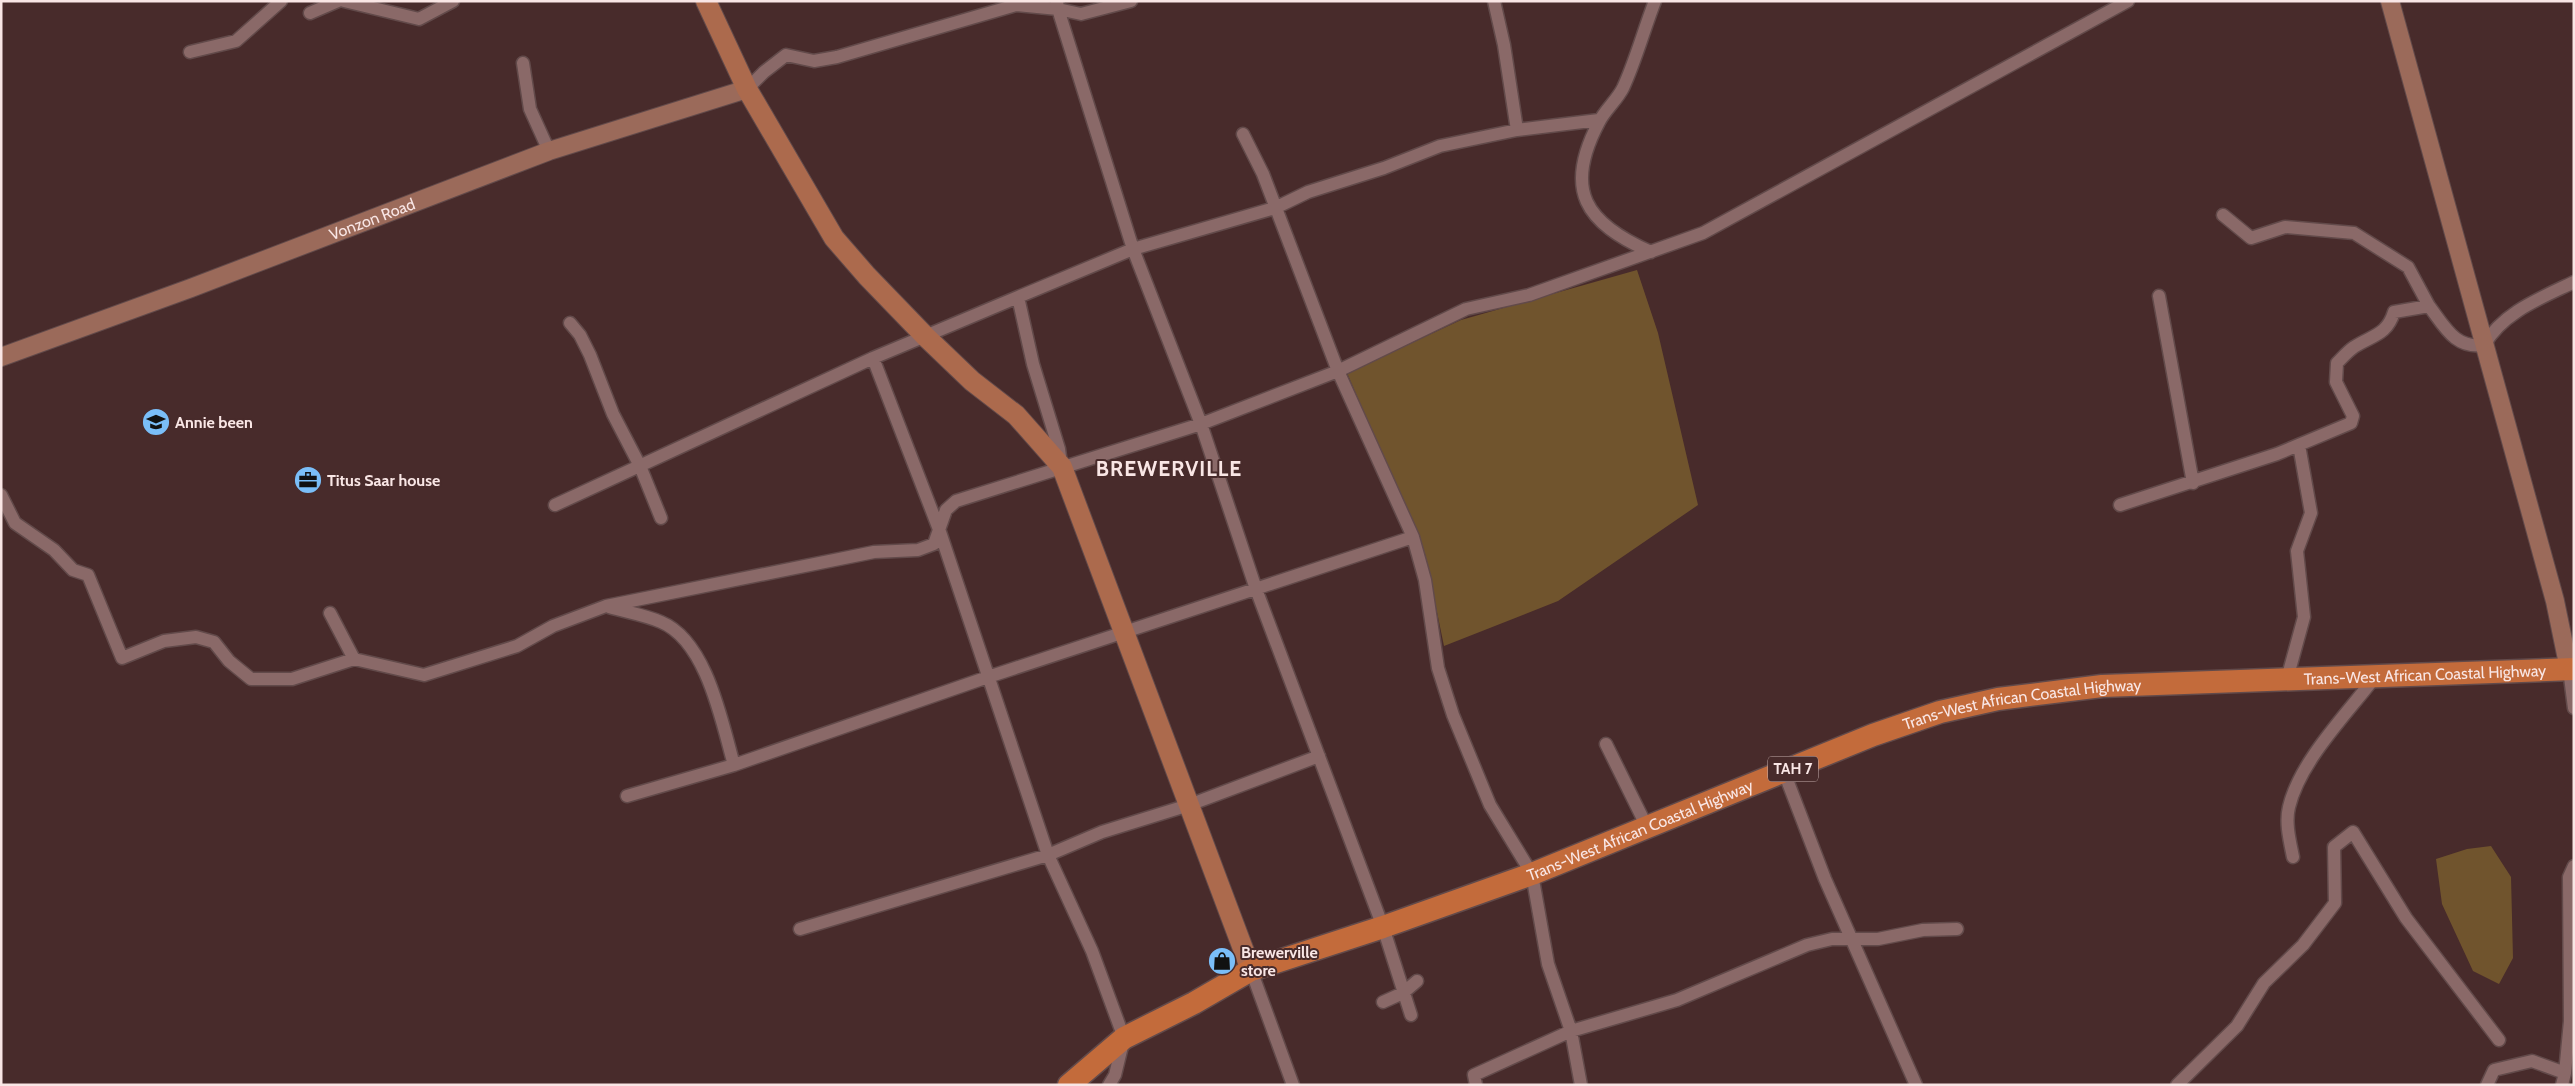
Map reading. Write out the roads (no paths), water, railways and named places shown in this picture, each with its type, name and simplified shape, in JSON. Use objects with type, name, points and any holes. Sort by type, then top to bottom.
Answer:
[{"type":"highway","name":"Trans-West African Coastal Highway","points":[[1069,1085],[1124,1038],[1194,1003],[1251,970],[1383,927],[1532,874],[1873,734],[1940,712],[1998,699],[2102,686],[2571,669]]},
{"type":"main road","points":[[706,1],[747,90],[834,238],[924,336],[972,381],[1016,415],[1062,467],[1251,970]]},
{"type":"street","points":[[190,52],[236,41],[281,1]]},
{"type":"street","points":[[310,13],[338,1]]},
{"type":"street","points":[[344,1],[419,19],[453,1]]},
{"type":"street","points":[[747,90],[764,72],[786,55],[814,61],[1016,6],[1058,5],[1081,14],[1131,1]]},
{"type":"street","points":[[1494,1],[1504,45],[1517,130]]},
{"type":"street","points":[[1652,252],[1628,242],[1599,219],[1585,202],[1580,181],[1584,154],[1599,120],[1623,89],[1655,1]]},
{"type":"street","points":[[1,495],[15,523],[54,550],[72,570],[88,575],[122,658],[164,641],[196,637],[214,642],[229,661],[251,679],[292,678],[354,659],[424,675],[517,646],[553,626],[606,606],[874,552],[918,550],[934,544],[940,532],[946,510],[956,501],[1201,424],[1338,371],[1466,309],[1529,295],[1703,233],[2128,1]]},
{"type":"street","points":[[2390,1],[2555,602],[2571,669],[2574,708]]},
{"type":"street","points":[[1058,5],[1134,249],[1201,424],[1256,589],[1383,927],[1411,1015]]},
{"type":"street","points":[[523,63],[530,109],[549,151]]},
{"type":"street","name":"Vonzon Road","points":[[1,357],[191,288],[549,151],[747,90]]},
{"type":"street","points":[[555,506],[874,358],[1134,249],[1275,208],[1308,192],[1384,168],[1440,146],[1517,130],[1599,120]]},
{"type":"street","points":[[1243,134],[1263,174],[1338,371],[1413,537],[1425,580],[1438,668],[1453,714],[1490,805],[1532,874],[1548,964],[1571,1031],[1581,1085]]},
{"type":"street","points":[[2223,215],[2251,238],[2284,228],[2354,234],[2408,267],[2429,306],[2458,342],[2472,347],[2484,345]]},
{"type":"street","points":[[2484,345],[2491,333],[2519,309],[2574,282]]},
{"type":"street","points":[[2160,296],[2193,483]]},
{"type":"street","points":[[1018,297],[1022,323],[1059,448],[1062,467]]},
{"type":"street","points":[[2120,506],[2193,483],[2299,445],[2351,423],[2353,416],[2336,382],[2337,363],[2352,348],[2375,336],[2390,325],[2394,312],[2429,306]]},
{"type":"street","points":[[570,323],[580,335],[590,355],[613,414],[640,466],[661,518]]},
{"type":"street","points":[[874,358],[940,532],[1048,854],[1092,951],[1124,1038],[1115,1075],[1108,1085]]},
{"type":"street","points":[[2287,679],[2304,617],[2297,551],[2311,513],[2299,445]]},
{"type":"street","points":[[627,796],[734,765],[988,677],[1413,537]]},
{"type":"street","points":[[606,606],[662,622],[682,637],[700,660],[734,765]]},
{"type":"street","points":[[330,613],[354,659]]},
{"type":"street","points":[[2293,857],[2288,831],[2288,808],[2306,767],[2375,677]]},
{"type":"street","points":[[1606,744],[1647,828]]},
{"type":"street","points":[[800,928],[1048,854],[1102,832],[1189,805],[1319,756]]},
{"type":"street","points":[[1784,772],[1851,939],[1916,1085]]},
{"type":"street","points":[[2177,1085],[2237,1026],[2264,983],[2303,945],[2334,904],[2334,847],[2353,832],[2406,918],[2499,1040]]},
{"type":"street","points":[[2487,1085],[2494,1070],[2532,1061],[2564,1079],[2570,1022],[2569,876],[2574,866]]},
{"type":"street","points":[[1476,1085],[1474,1075],[1571,1031],[1677,1000],[1807,945],[1832,939],[1878,938],[1923,930],[1957,929]]},
{"type":"street","points":[[1251,970],[1293,1085]]},
{"type":"street","points":[[1383,1002],[1403,992],[1417,981]]},
{"type":"place","name":"Annie been","points":[[156,422]]},
{"type":"place","name":"Titus Saar house","points":[[308,480]]},
{"type":"place","name":"Brewerville store","points":[[1222,961]]},
{"type":"district","name":"BREWERVILLE","points":[[1169,468]]}]
